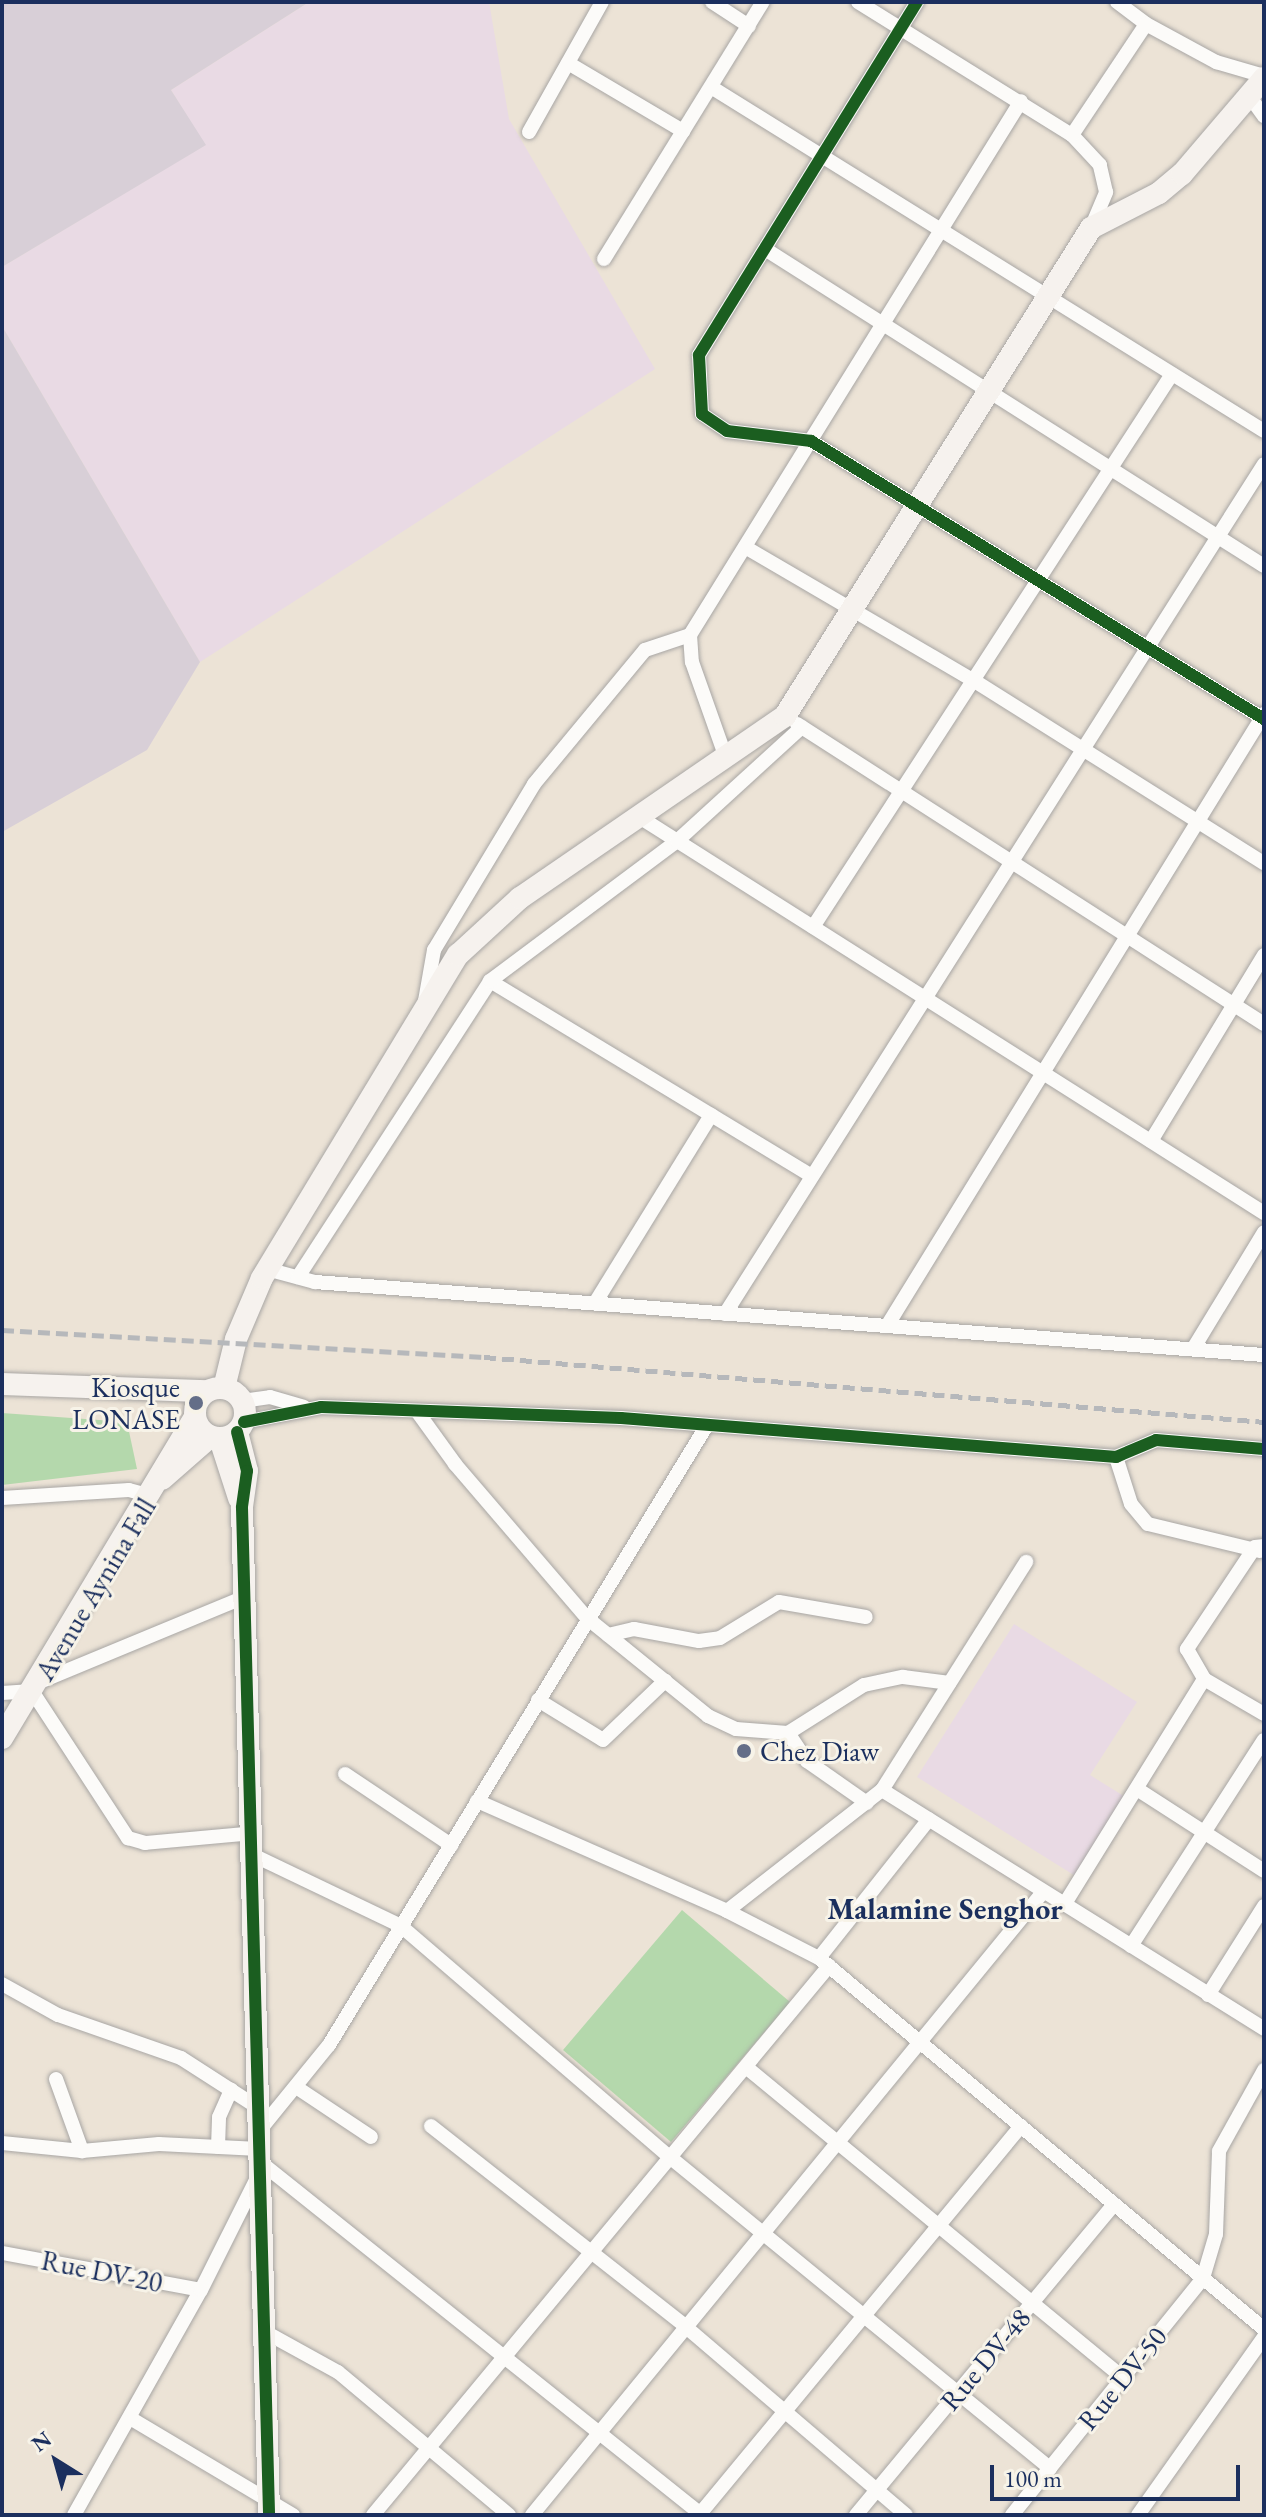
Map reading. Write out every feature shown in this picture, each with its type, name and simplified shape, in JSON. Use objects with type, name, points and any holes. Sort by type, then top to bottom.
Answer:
[{"type":"main road","points":[[793,722],[850,611],[1091,228],[1147,200],[1182,174],[1264,77]]},
{"type":"main road","name":"Avenue Aynina Fall","points":[[2,1738],[156,1488],[219,1415],[236,1339],[267,1269],[425,1002],[485,928],[726,758],[793,722]]},
{"type":"main road","points":[[2,1384],[150,1389],[178,1405],[219,1415],[242,1508],[255,1833],[259,2145],[267,2333],[269,2506]]},
{"type":"street","points":[[529,132],[602,2]]},
{"type":"street","points":[[712,2],[749,26]]},
{"type":"street","points":[[604,259],[763,2]]},
{"type":"street","points":[[858,2],[1072,135],[1100,165],[1106,192],[1091,228]]},
{"type":"street","points":[[887,1326],[1263,717],[811,441],[727,431],[702,414],[699,355],[917,2]]},
{"type":"street","points":[[1117,2],[1146,24],[1216,62],[1264,77]]},
{"type":"street","points":[[1072,135],[1146,24]]},
{"type":"street","points":[[568,63],[683,131]]},
{"type":"street","points":[[711,87],[1264,431]]},
{"type":"street","points":[[1250,97],[1264,116]]},
{"type":"street","points":[[726,758],[692,662],[690,635],[1021,101]]},
{"type":"street","points":[[765,249],[1264,566]]},
{"type":"street","points":[[813,927],[1172,374]]},
{"type":"street","points":[[725,1314],[1264,464]]},
{"type":"street","points":[[745,547],[973,680],[1264,863]]},
{"type":"street","points":[[425,1002],[434,950],[534,784],[586,727],[630,663],[645,650],[690,635]]},
{"type":"street","points":[[298,1277],[490,981],[677,841],[793,722],[1264,1024]]},
{"type":"street","points":[[641,818],[1264,1213]]},
{"type":"street","points":[[1151,1141],[1264,955]]},
{"type":"street","points":[[490,981],[812,1176]]},
{"type":"street","points":[[595,1303],[711,1115]]},
{"type":"street","points":[[1193,1349],[1264,1232]]},
{"type":"street","points":[[267,1269],[298,1277],[595,1303],[1264,1355]]},
{"type":"street","points":[[219,1415],[270,1397],[304,1407]]},
{"type":"street","points":[[219,1415],[304,1407],[707,1425],[1116,1457],[1156,1440],[1264,1449]]},
{"type":"street","points":[[419,1414],[455,1464],[587,1618],[708,1716],[736,1729],[788,1733],[864,1685],[903,1677],[950,1683]]},
{"type":"street","points":[[74,2515],[201,2290],[259,2145],[296,2087],[329,2045],[707,1425]]},
{"type":"street","points":[[1116,1457],[1131,1504],[1148,1524],[1261,1549],[1188,1641],[1187,1649],[1204,1679],[1264,1714]]},
{"type":"street","points":[[2,1498],[156,1488]]},
{"type":"street","points":[[727,1911],[882,1790],[1026,1562]]},
{"type":"street","points":[[2,1693],[35,1687],[245,1597]]},
{"type":"street","points":[[608,1635],[634,1629],[699,1641],[720,1638],[779,1602],[866,1617]]},
{"type":"street","points":[[1064,1905],[1204,1679]]},
{"type":"street","points":[[538,1700],[603,1740],[665,1681]]},
{"type":"street","points":[[35,1687],[128,1838],[145,1843],[255,1833]]},
{"type":"street","points":[[788,1733],[807,1761],[867,1803]]},
{"type":"street","points":[[1131,1946],[1264,1740]]},
{"type":"street","points":[[345,1774],[451,1845]]},
{"type":"street","points":[[1137,1789],[1264,1871]]},
{"type":"street","points":[[882,1790],[1264,2029]]},
{"type":"street","points":[[477,1801],[727,1911],[824,1962],[1203,2278],[1260,2320]]},
{"type":"street","points":[[373,2515],[432,2448],[746,2067],[929,1819]]},
{"type":"street","points":[[255,1856],[401,1926],[671,2158],[1050,2468]]},
{"type":"street","points":[[532,2515],[1043,1892]]},
{"type":"street","points":[[1208,1995],[1264,1906]]},
{"type":"street","points":[[2,1984],[58,2015],[181,2058],[231,2090],[259,2145],[506,2359],[701,2515],[1021,2126]]},
{"type":"street","points":[[746,2067],[1122,2377]]},
{"type":"street","points":[[1203,2278],[1216,2234],[1219,2151],[1264,2070]]},
{"type":"street","points":[[56,2079],[82,2151]]},
{"type":"street","points":[[296,2087],[371,2137]]},
{"type":"street","points":[[218,2147],[219,2117],[231,2090]]},
{"type":"street","points":[[431,2126],[686,2327],[787,2410],[906,2515]]},
{"type":"street","points":[[2,2143],[82,2151],[159,2144],[218,2147],[259,2145]]},
{"type":"street","name":"Rue DV-48","points":[[856,2515],[1114,2204]]},
{"type":"street","name":"Rue DV-20","points":[[2,2253],[201,2290]]},
{"type":"street","name":"Rue DV-50","points":[[1012,2515],[1203,2278]]},
{"type":"street","points":[[267,2333],[338,2372],[509,2515]]},
{"type":"street","points":[[1138,2515],[1264,2337]]},
{"type":"street","points":[[130,2418],[269,2506],[293,2515]]},
{"type":"shaded area","points":[[2,2],[309,2],[171,90],[206,145],[2,267]]},
{"type":"shaded area","points":[[309,2],[489,2],[509,119],[655,369],[200,662],[2,326],[2,267],[205,145],[171,90]]},
{"type":"shaded area","points":[[2,326],[200,662],[147,750],[2,832]]},
{"type":"shaded area","points":[[1014,1624],[1137,1702],[1090,1775],[1135,1803],[1085,1882],[917,1777]]},
{"type":"green space","points":[[2,1413],[127,1422],[137,1469],[2,1485]]},
{"type":"green space","points":[[682,1910],[790,2002],[671,2142],[563,2050]]},
{"type":"railway","points":[[2,1330],[484,1357],[1264,1422]]},
{"type":"cycle path","points":[[917,2],[699,355],[702,414],[727,431],[811,441],[1264,719]]},
{"type":"cycle path","points":[[244,1422],[321,1407],[621,1418],[1116,1457],[1156,1440],[1264,1449]]},
{"type":"cycle path","points":[[237,1432],[247,1471],[242,1508],[269,2515]]},
{"type":"place","name":"Kiosque LONASE","points":[[196,1403]]},
{"type":"place","name":"Chez Diaw","points":[[744,1751]]},
{"type":"district","name":"Malamine Senghor","points":[[945,1909]]}]
